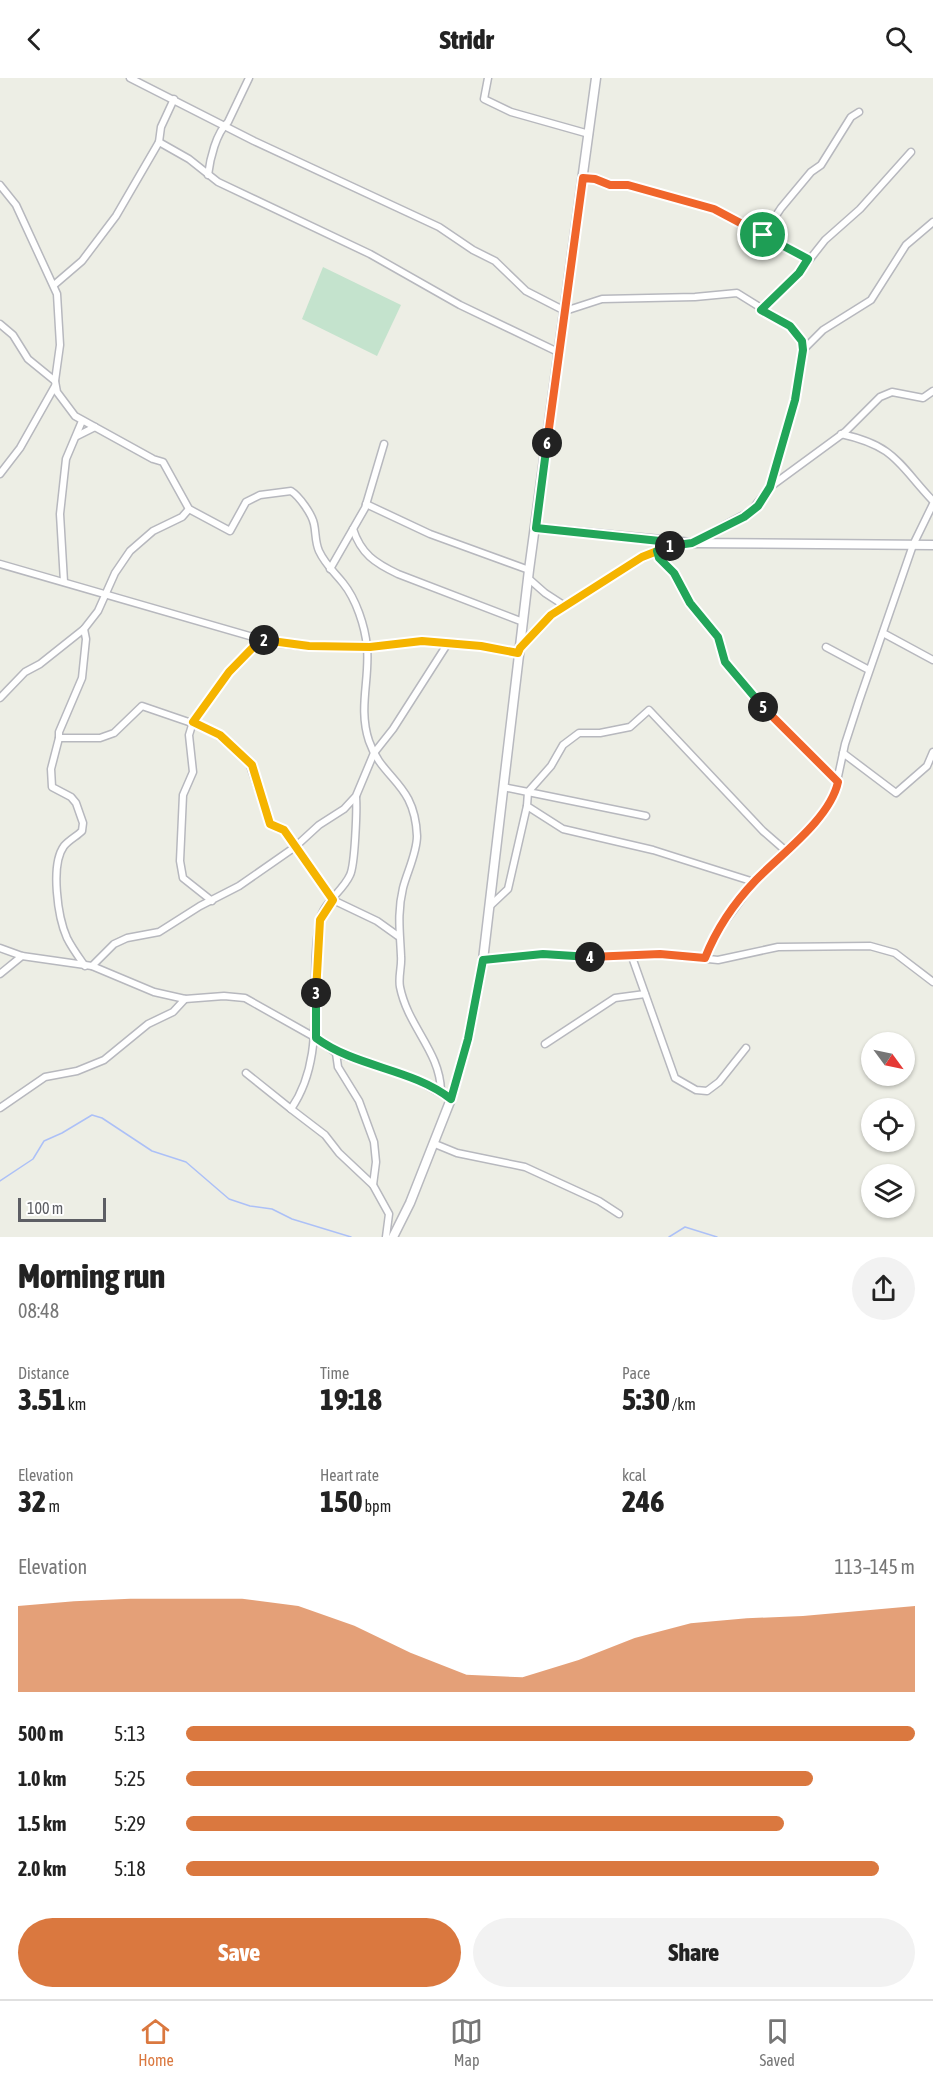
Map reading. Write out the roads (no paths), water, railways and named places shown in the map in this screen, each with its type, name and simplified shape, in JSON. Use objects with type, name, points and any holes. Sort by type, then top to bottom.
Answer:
[{"type":"street","points":[[130,78],[224,126],[438,227],[473,250],[495,261],[526,291],[565,311],[602,299],[695,297],[730,292],[741,294],[761,310],[790,326],[802,341],[803,350],[795,400],[770,487],[758,506],[744,517],[692,543]]},
{"type":"street","points":[[208,175],[212,156],[224,126],[249,78]]},
{"type":"street","points":[[488,78],[484,99],[512,112],[589,134]]},
{"type":"street","points":[[393,1237],[435,1144],[451,1099],[468,1039],[483,960],[519,650],[596,78]]},
{"type":"street","points":[[54,285],[82,261],[116,216],[159,142],[161,127],[174,99]]},
{"type":"street","points":[[763,235],[781,208],[811,172],[821,165],[851,117],[860,112]]},
{"type":"street","points":[[159,142],[189,159],[208,175],[370,254],[460,305],[560,352]]},
{"type":"street","points":[[761,310],[799,273],[808,259],[844,221],[860,209],[911,152]]},
{"type":"street","points":[[583,178],[595,179],[610,185],[628,185],[714,209],[808,259]]},
{"type":"street","points":[[0,185],[16,205],[38,256],[54,285],[59,303],[60,345],[55,383],[20,448],[0,474]]},
{"type":"street","points":[[803,350],[823,330],[871,300],[906,245],[933,222]]},
{"type":"street","points":[[0,324],[13,335],[28,359],[55,383],[62,401],[82,421],[163,462],[189,509],[230,531],[246,502],[260,495],[293,492],[312,519],[316,542],[330,569],[342,581],[352,600],[367,647],[363,714],[374,753],[405,789],[411,804],[416,843],[402,892],[398,936],[402,959],[400,985],[406,1011],[436,1061],[441,1091]]},
{"type":"street","points":[[770,487],[841,434],[883,395],[892,392],[922,398],[933,392]]},
{"type":"street","points":[[64,582],[60,514],[66,459],[82,421]]},
{"type":"street","points":[[77,436],[95,427]]},
{"type":"street","points":[[705,958],[721,927],[754,882],[826,807],[838,782],[843,753],[869,670],[913,545],[933,502],[890,452],[866,440],[841,434]]},
{"type":"street","points":[[330,569],[366,504],[384,444]]},
{"type":"street","points":[[366,504],[430,534],[529,574],[552,598],[566,606]]},
{"type":"street","points":[[0,698],[25,672],[40,664],[84,629],[98,611],[104,595],[130,551],[153,531],[182,517],[189,509]]},
{"type":"street","points":[[536,528],[679,543],[933,545]]},
{"type":"street","points":[[353,529],[362,549],[379,565],[523,622]]},
{"type":"street","points":[[519,650],[551,615],[642,557],[679,543]]},
{"type":"street","points":[[657,551],[659,558],[674,573],[690,603],[718,637],[725,662],[768,713],[838,782]]},
{"type":"street","points":[[0,564],[261,639],[309,646],[367,647],[404,642],[448,643],[519,650]]},
{"type":"street","points":[[84,629],[86,639],[82,678],[59,732],[51,769],[52,787],[71,796],[83,823],[82,831],[65,845],[57,872],[60,915],[66,936],[88,966]]},
{"type":"street","points":[[883,633],[933,660]]},
{"type":"street","points":[[212,901],[183,878],[180,861],[183,795],[193,772],[188,743],[193,722],[229,672],[261,639]]},
{"type":"street","points":[[291,1109],[302,1088],[316,1038],[314,1010],[320,920],[352,870],[356,796],[374,753],[393,729],[448,643]]},
{"type":"street","points":[[826,647],[869,670]]},
{"type":"street","points":[[0,686],[6,691]]},
{"type":"street","points":[[59,738],[100,738],[114,733],[142,706],[193,722],[220,735],[252,765],[270,824],[284,830],[333,900],[377,921],[398,936]]},
{"type":"street","points":[[491,905],[508,889],[528,792],[551,766],[563,745],[579,733],[600,733],[630,727],[649,710],[763,831],[786,851]]},
{"type":"street","points":[[843,753],[896,793],[927,766],[933,752]]},
{"type":"street","points":[[503,787],[646,816]]},
{"type":"street","points":[[88,966],[114,944],[127,938],[159,932],[239,886],[296,847],[356,796]]},
{"type":"street","points":[[526,806],[563,829],[653,850],[754,882]]},
{"type":"street","points":[[483,960],[543,954],[600,958],[660,954],[722,959],[778,947],[870,946],[895,953],[933,982]]},
{"type":"street","points":[[0,948],[22,956],[88,966],[154,992],[185,999],[224,996],[244,998],[316,1038],[336,1053],[413,1078],[441,1091],[451,1099]]},
{"type":"street","points":[[0,974],[22,956]]},
{"type":"street","points":[[632,957],[671,1074],[696,1090],[707,1091],[714,1087],[746,1048]]},
{"type":"street","points":[[545,1044],[615,998],[645,993]]},
{"type":"street","points":[[0,1108],[45,1077],[77,1071],[104,1060],[148,1024],[173,1012],[185,999]]},
{"type":"street","points":[[336,1053],[338,1067],[359,1101],[374,1143],[376,1162],[373,1185]]},
{"type":"street","points":[[246,1073],[325,1135],[339,1153],[373,1185],[389,1214],[386,1237]]},
{"type":"street","points":[[435,1144],[457,1153],[525,1167],[599,1201],[619,1214]]},
{"type":"waterway","points":[[0,1181],[33,1159],[44,1141],[92,1115],[102,1118],[152,1151],[186,1162],[229,1199],[250,1206],[272,1209],[292,1219],[351,1237]]},
{"type":"waterway","points":[[669,1237],[685,1227],[717,1237]]}]
